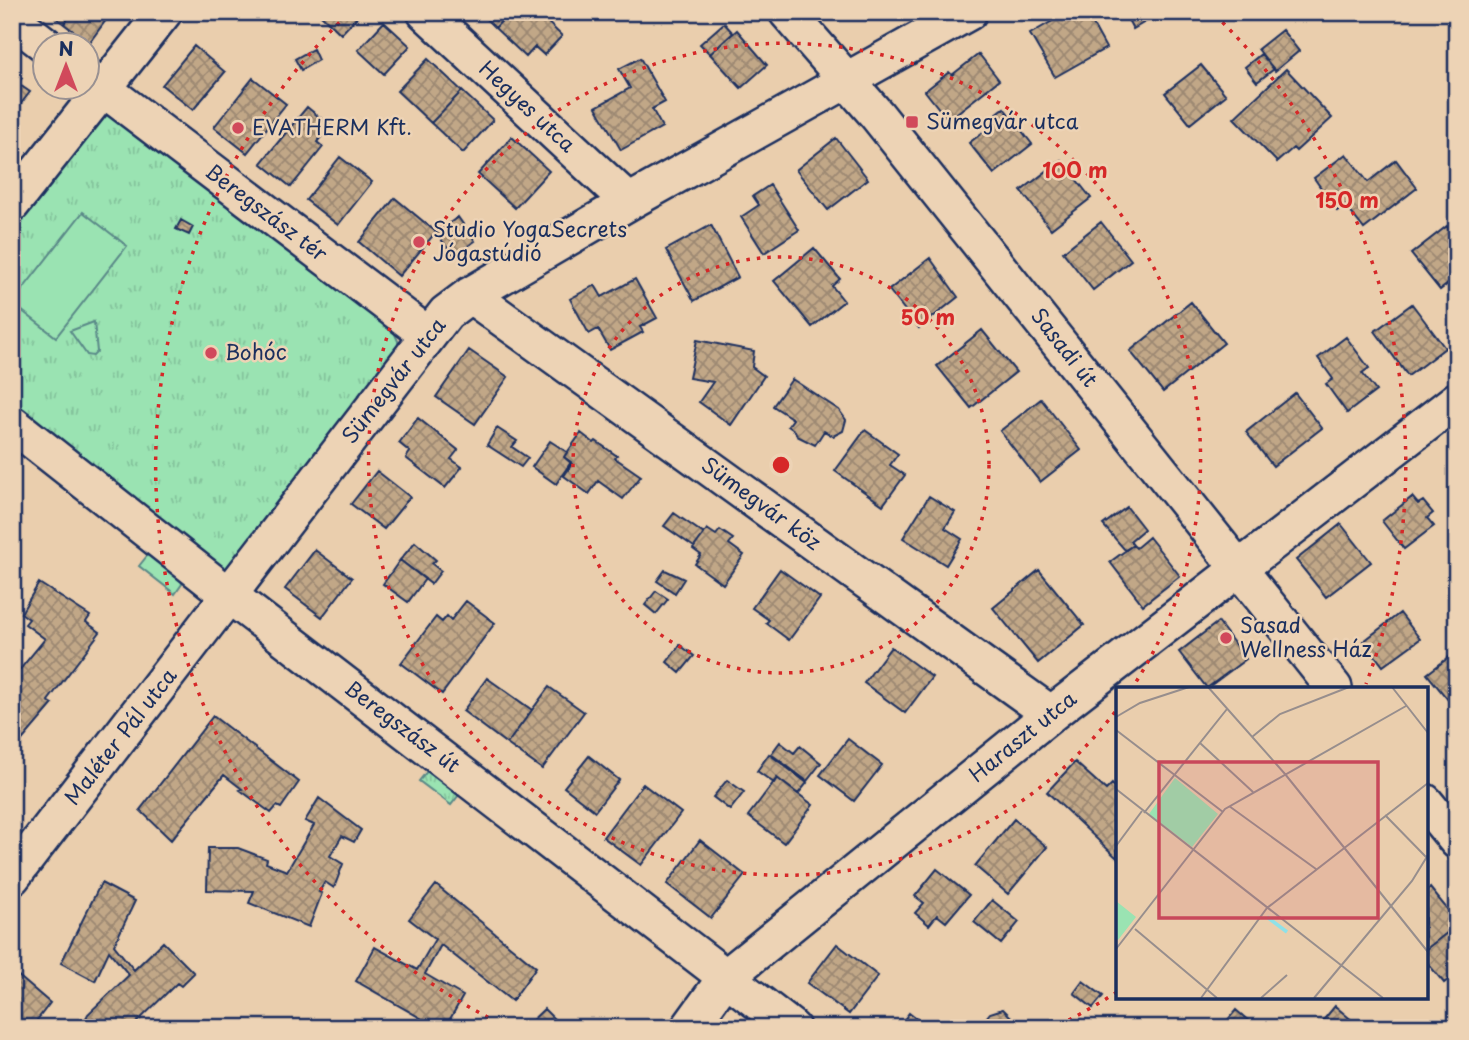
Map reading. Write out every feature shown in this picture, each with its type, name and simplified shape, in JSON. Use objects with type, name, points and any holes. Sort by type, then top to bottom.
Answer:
[{"type":"street","points":[[102,76],[164,12]]},
{"type":"street","name":"Hegyes utca","points":[[425,12],[629,202]]},
{"type":"street","name":"Sasadi út","points":[[787,12],[848,80],[1012,282],[1333,687]]},
{"type":"street","name":"Sümegvár utca","points":[[230,596],[446,313],[470,295],[629,202],[969,12]]},
{"type":"street","points":[[12,19],[32,34]]},
{"type":"street","name":"Beregszász tér","points":[[102,88],[428,335]]},
{"type":"street","points":[[12,204],[82,102]]},
{"type":"street","name":"Sümegvár köz","points":[[470,295],[1051,714]]},
{"type":"street","name":"Haraszt utca","points":[[689,1028],[726,977],[1051,714],[1457,400]]},
{"type":"street","name":"Beregszász út","points":[[12,424],[230,596],[792,1028]]},
{"type":"street","name":"Maléter Pál utca","points":[[12,877],[230,596]]},
{"type":"street","points":[[1427,804],[1457,841]]},
{"type":"green space","points":[[107,110],[125,115],[394,332],[398,341],[398,350],[232,563],[222,571],[12,410],[12,222],[97,118]]},
{"type":"green space","points":[[83,212],[127,246],[56,337],[12,303]]},
{"type":"green space","points":[[94,322],[97,352],[93,356],[87,355],[70,331]]},
{"type":"green space","points":[[151,551],[181,579],[182,584],[175,594],[139,566]]},
{"type":"green space","points":[[428,770],[462,791],[451,805],[419,781]]},
{"type":"building","points":[[49,12],[73,12],[64,24]]},
{"type":"building","points":[[73,12],[112,12],[97,32],[75,32],[64,24]]},
{"type":"building","points":[[318,12],[362,12],[341,34]]},
{"type":"building","points":[[479,12],[510,12],[495,28]]},
{"type":"building","points":[[510,12],[537,12],[562,36],[544,55],[535,47],[526,57],[495,28]]},
{"type":"building","points":[[1068,12],[1086,12],[1106,48],[1055,77],[1030,34]]},
{"type":"building","points":[[1124,12],[1162,12],[1133,29]]},
{"type":"building","points":[[384,22],[410,46],[384,74],[358,50]]},
{"type":"building","points":[[724,23],[733,33],[710,54],[700,44]]},
{"type":"building","points":[[737,30],[767,65],[741,88],[710,54]]},
{"type":"building","points":[[1282,30],[1299,51],[1275,71],[1258,49]]},
{"type":"building","points":[[194,46],[225,72],[193,110],[162,85]]},
{"type":"building","points":[[313,49],[318,60],[301,70],[295,59]]},
{"type":"building","points":[[979,54],[999,80],[948,120],[925,91],[949,72],[952,75]]},
{"type":"building","points":[[1261,54],[1274,69],[1257,82],[1245,67]]},
{"type":"building","points":[[640,58],[665,102],[652,109],[662,127],[621,150],[596,107],[630,88],[619,69]]},
{"type":"building","points":[[428,59],[462,91],[431,123],[397,91]]},
{"type":"building","points":[[1201,65],[1226,95],[1190,124],[1165,93]]},
{"type":"building","points":[[1286,69],[1332,118],[1296,151],[1293,148],[1277,162],[1234,118]]},
{"type":"building","points":[[12,70],[22,78],[17,83],[30,92],[12,115]]},
{"type":"building","points":[[253,78],[286,104],[247,153],[214,127]]},
{"type":"building","points":[[462,91],[493,120],[463,153],[431,123]]},
{"type":"building","points":[[307,107],[330,126],[317,142],[323,147],[291,187],[261,163]]},
{"type":"building","points":[[1004,108],[1032,144],[994,174],[969,143],[987,129],[983,124]]},
{"type":"building","points":[[512,137],[549,171],[515,208],[478,174]]},
{"type":"building","points":[[836,138],[868,179],[828,210],[796,170]]},
{"type":"building","points":[[1346,154],[1368,182],[1396,160],[1417,188],[1364,229],[1345,205],[1337,211],[1314,178]]},
{"type":"building","points":[[340,157],[372,182],[338,225],[306,200]]},
{"type":"building","points":[[1061,160],[1091,198],[1051,229],[1021,191]]},
{"type":"building","points":[[770,185],[799,230],[764,253],[741,217],[759,205],[753,196]]},
{"type":"building","points":[[395,198],[436,232],[399,276],[359,242]]},
{"type":"building","points":[[458,217],[475,241],[454,256],[436,233]]},
{"type":"building","points":[[181,220],[193,227],[189,235],[176,229]]},
{"type":"building","points":[[1101,222],[1131,260],[1093,290],[1063,252]]},
{"type":"building","points":[[711,225],[738,277],[694,301],[666,250]]},
{"type":"building","points":[[1447,226],[1454,235],[1457,233],[1457,277],[1440,290],[1411,254]]},
{"type":"building","points":[[814,248],[840,279],[832,286],[844,301],[812,327],[774,281]]},
{"type":"building","points":[[930,258],[958,297],[919,328],[889,290]]},
{"type":"building","points":[[635,279],[657,318],[640,327],[643,332],[610,350],[598,329],[589,334],[570,299],[595,285],[602,297]]},
{"type":"building","points":[[1191,302],[1224,343],[1163,392],[1130,351]]},
{"type":"building","points":[[1412,304],[1445,348],[1408,376],[1375,331]]},
{"type":"building","points":[[982,330],[1016,372],[971,408],[937,366]]},
{"type":"building","points":[[1346,337],[1369,368],[1362,373],[1376,391],[1347,413],[1326,384],[1333,379],[1318,358]]},
{"type":"building","points":[[697,340],[754,351],[752,367],[764,376],[731,425],[699,402],[713,382],[689,378]]},
{"type":"building","points":[[469,350],[508,377],[475,424],[436,397]]},
{"type":"building","points":[[792,379],[839,410],[846,420],[843,431],[833,436],[824,431],[815,445],[797,436],[788,426],[793,419],[773,406]]},
{"type":"building","points":[[1295,393],[1322,428],[1273,466],[1246,432]]},
{"type":"building","points":[[1041,399],[1081,450],[1040,482],[1000,431]]},
{"type":"building","points":[[418,418],[458,450],[451,459],[462,467],[445,488],[406,458],[410,452],[399,443]]},
{"type":"building","points":[[497,428],[517,441],[512,447],[528,458],[521,467],[487,445]]},
{"type":"building","points":[[865,430],[898,454],[890,465],[905,475],[883,505],[835,471]]},
{"type":"building","points":[[581,433],[617,456],[615,458],[641,476],[623,499],[598,481],[589,494],[564,476],[572,464],[564,457]]},
{"type":"building","points":[[550,441],[567,452],[564,457],[571,462],[556,484],[532,467]]},
{"type":"building","points":[[377,471],[410,497],[384,529],[351,504]]},
{"type":"building","points":[[929,496],[955,512],[945,528],[962,539],[946,565],[903,538]]},
{"type":"building","points":[[1412,497],[1418,504],[1423,501],[1433,513],[1427,518],[1434,526],[1404,549],[1382,521]]},
{"type":"building","points":[[1127,507],[1144,529],[1130,541],[1133,545],[1125,550],[1103,525]]},
{"type":"building","points":[[674,513],[704,534],[694,547],[664,526]]},
{"type":"building","points":[[1341,524],[1371,562],[1326,597],[1296,560]]},
{"type":"building","points":[[707,529],[716,535],[720,530],[733,539],[729,544],[744,555],[723,584],[695,564],[701,555],[693,549]]},
{"type":"building","points":[[1149,537],[1180,576],[1143,605],[1110,562],[1133,545],[1136,548]]},
{"type":"building","points":[[415,542],[436,560],[432,564],[441,571],[431,584],[400,560]]},
{"type":"building","points":[[315,550],[352,578],[322,617],[285,589]]},
{"type":"building","points":[[400,560],[425,579],[408,602],[383,584]]},
{"type":"building","points":[[780,569],[820,598],[789,640],[766,623],[769,620],[752,608]]},
{"type":"building","points":[[665,570],[684,579],[675,593],[657,581]]},
{"type":"building","points":[[1039,570],[1084,625],[1038,663],[993,608]]},
{"type":"building","points":[[39,583],[90,616],[86,622],[100,632],[48,701],[53,704],[12,752],[12,679],[45,639],[25,624],[29,619],[21,613]]},
{"type":"building","points":[[656,591],[668,599],[656,614],[645,605]]},
{"type":"building","points":[[466,601],[495,623],[442,694],[401,663],[436,617],[442,622],[447,616],[451,620]]},
{"type":"building","points":[[1400,613],[1420,639],[1383,666],[1364,641]]},
{"type":"building","points":[[1218,622],[1246,659],[1206,687],[1179,652]]},
{"type":"building","points":[[680,645],[694,656],[680,673],[667,662]]},
{"type":"building","points":[[891,647],[932,677],[905,713],[864,683]]},
{"type":"building","points":[[1457,651],[1457,711],[1427,674]]},
{"type":"building","points":[[487,678],[532,710],[507,744],[463,711]]},
{"type":"building","points":[[549,687],[584,712],[542,769],[507,744]]},
{"type":"building","points":[[213,716],[299,782],[281,808],[277,806],[271,813],[224,775],[171,840],[140,810]]},
{"type":"building","points":[[848,739],[882,765],[854,801],[820,775]]},
{"type":"building","points":[[780,742],[794,753],[800,746],[821,763],[807,781],[771,754]]},
{"type":"building","points":[[769,754],[807,783],[798,794],[777,778],[774,783],[757,771]]},
{"type":"building","points":[[589,756],[619,780],[595,811],[564,787]]},
{"type":"building","points":[[1075,762],[1106,790],[1112,784],[1116,788],[1116,857],[1047,792]]},
{"type":"building","points":[[777,778],[813,805],[784,843],[748,816]]},
{"type":"building","points":[[727,780],[744,792],[730,810],[713,797]]},
{"type":"building","points":[[643,784],[681,813],[641,865],[603,837]]},
{"type":"building","points":[[319,798],[361,830],[354,842],[342,836],[330,856],[343,864],[334,888],[325,882],[319,892],[322,893],[309,927],[249,903],[254,891],[207,890],[208,848],[238,848],[267,859],[266,863],[287,871],[314,825],[305,821]]},
{"type":"building","points":[[1014,819],[1047,847],[1008,894],[975,866]]},
{"type":"building","points":[[700,840],[745,875],[711,918],[667,884]]},
{"type":"building","points":[[937,869],[969,895],[946,922],[937,915],[929,925],[915,913],[924,903],[915,896]]},
{"type":"building","points":[[101,883],[135,901],[114,945],[134,970],[163,942],[194,973],[181,986],[177,983],[131,1028],[81,1028],[88,1014],[129,975],[109,951],[95,981],[61,963]]},
{"type":"building","points":[[436,885],[536,967],[512,1001],[441,945],[425,974],[463,996],[445,1028],[438,1028],[356,981],[375,947],[417,970],[435,939],[409,919]]},
{"type":"building","points":[[1430,888],[1457,921],[1457,925],[1427,948],[1427,890]]},
{"type":"building","points":[[992,900],[1019,922],[1001,944],[974,922]]},
{"type":"building","points":[[1457,925],[1457,973],[1444,983],[1427,962],[1427,948]]},
{"type":"building","points":[[837,944],[878,976],[849,1014],[807,983]]},
{"type":"building","points":[[15,973],[50,1003],[31,1028],[12,1028],[12,977]]},
{"type":"building","points":[[1083,981],[1103,996],[1093,1008],[1074,993]]},
{"type":"building","points":[[1335,1006],[1361,1028],[1326,1028],[1321,1023]]},
{"type":"building","points":[[544,1009],[563,1028],[524,1028]]},
{"type":"building","points":[[1003,1009],[1022,1028],[978,1028],[990,1013]]},
{"type":"building","points":[[1236,1010],[1257,1028],[1221,1028]]},
{"type":"building","points":[[909,1013],[928,1028],[898,1028]]},
{"type":"place","name":"Sümegvár utca","points":[[912,122]]},
{"type":"place","name":"EVATHERM Kft.","points":[[238,128]]},
{"type":"place","name":"Studio YogaSecrets Jógastúdió","points":[[419,242]]},
{"type":"place","name":"Bohóc","points":[[211,353]]},
{"type":"place","name":"Sasad Wellness Ház","points":[[1226,638]]}]
